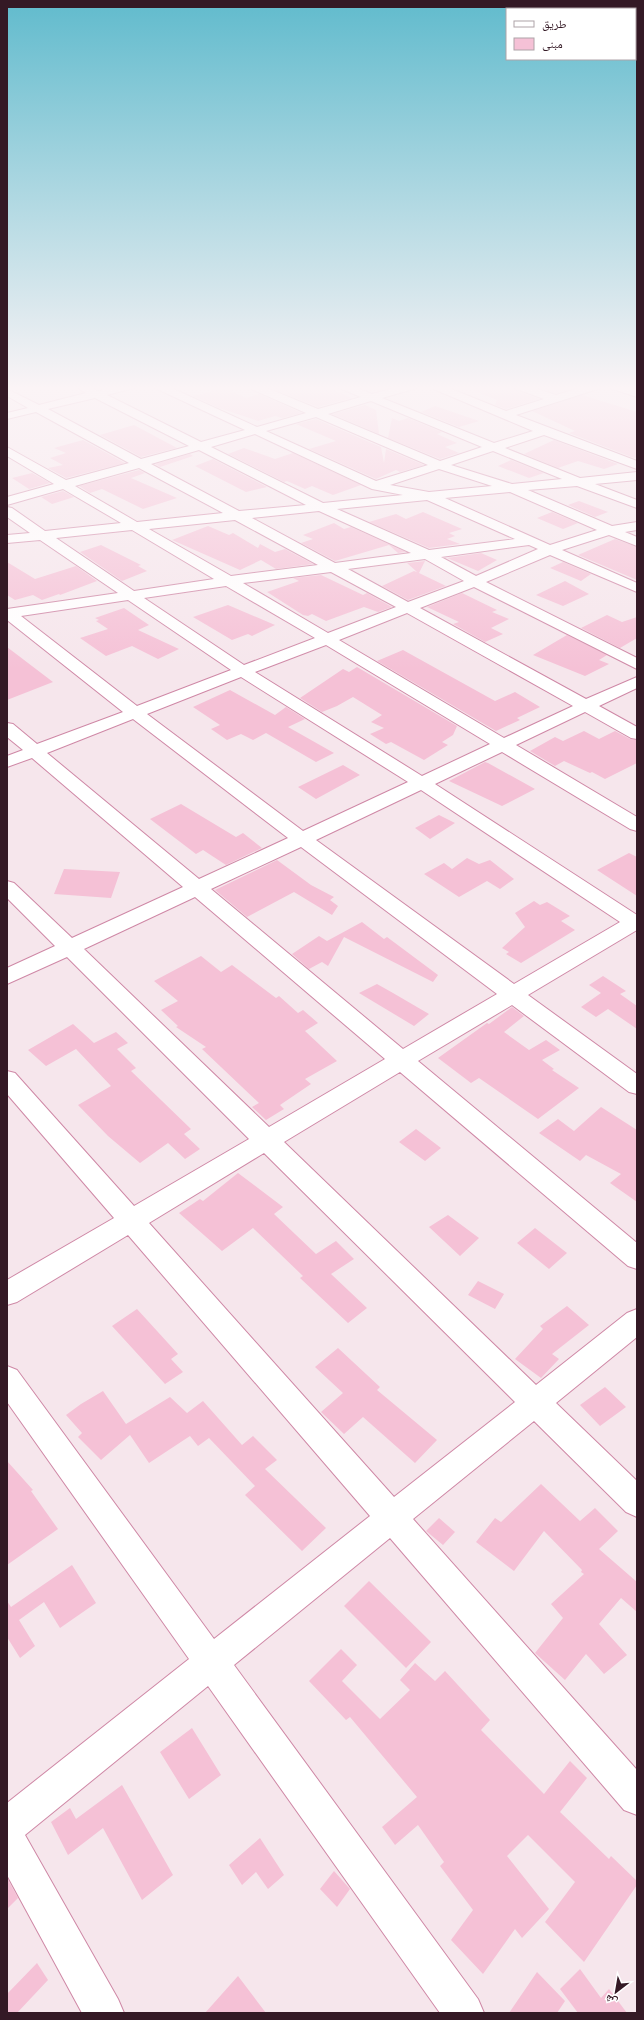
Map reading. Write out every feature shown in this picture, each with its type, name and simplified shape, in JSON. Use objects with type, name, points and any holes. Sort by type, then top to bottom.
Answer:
[{"type":"street","points":[[56,480],[327,639],[637,825]]},
{"type":"street","points":[[7,501],[81,480]]},
{"type":"street","points":[[169,480],[333,567],[637,734]]},
{"type":"street","points":[[269,480],[320,506],[426,554],[475,582],[637,664]]},
{"type":"street","points":[[363,480],[376,486],[429,496],[637,588]]},
{"type":"street","points":[[320,506],[393,480]]},
{"type":"street","points":[[487,480],[514,489],[612,529],[637,542]]},
{"type":"street","points":[[575,480],[637,504]]},
{"type":"street","points":[[7,539],[320,506],[596,480]]},
{"type":"street","points":[[7,511],[242,671],[422,783],[636,922],[7,1294]]},
{"type":"street","points":[[7,762],[475,582],[550,549],[612,529],[637,526]]},
{"type":"street","points":[[7,613],[229,581],[528,541]]},
{"type":"street","points":[[7,613],[135,713],[302,839],[637,1086]]},
{"type":"street","points":[[7,977],[637,682]]},
{"type":"street","points":[[7,728],[36,751],[196,889],[637,1258]]},
{"type":"street","points":[[7,887],[637,1502]]},
{"type":"street","points":[[7,1079],[637,1797]]},
{"type":"street","points":[[7,1826],[637,1322]]},
{"type":"street","points":[[7,1378],[464,2013]]},
{"type":"street","points":[[7,1838],[104,2013]]},
{"type":"building","points":[[16,480],[45,480],[50,483],[29,489]]},
{"type":"building","points":[[101,480],[136,480],[177,498],[143,509],[102,489],[90,493],[79,486]]},
{"type":"building","points":[[223,480],[254,480],[267,487],[246,492]]},
{"type":"building","points":[[281,480],[351,480],[361,485],[333,495],[312,486],[305,489],[287,481],[284,482]]},
{"type":"building","points":[[63,491],[74,497],[52,504],[41,497]]},
{"type":"building","points":[[579,501],[608,512],[595,517],[568,505]]},
{"type":"building","points":[[423,512],[462,529],[449,533],[455,536],[447,539],[460,544],[429,548],[369,522],[396,514],[406,519]]},
{"type":"building","points":[[552,512],[578,523],[563,529],[537,518]]},
{"type":"building","points":[[334,523],[344,529],[351,527],[406,552],[398,553],[389,545],[335,561],[301,543],[313,539],[303,535]]},
{"type":"building","points":[[208,526],[229,535],[233,533],[258,548],[260,544],[275,552],[285,549],[313,564],[276,569],[261,560],[240,570],[172,540]]},
{"type":"building","points":[[615,539],[637,547],[637,580],[578,555]]},
{"type":"building","points":[[101,545],[141,565],[138,566],[147,571],[122,581],[80,552]]},
{"type":"building","points":[[481,553],[497,560],[478,571],[447,558]]},
{"type":"building","points":[[425,561],[419,573],[446,586],[408,600],[382,586],[414,571],[417,572],[407,563]]},
{"type":"building","points":[[7,562],[35,579],[76,566],[97,581],[42,600],[33,595],[15,600],[7,595]]},
{"type":"building","points":[[563,562],[591,574],[581,581],[550,568]]},
{"type":"building","points":[[321,575],[363,595],[367,593],[392,607],[378,612],[364,607],[326,621],[312,614],[308,616],[303,615],[267,592],[299,581],[293,578]]},
{"type":"building","points":[[565,581],[589,594],[563,606],[536,595]]},
{"type":"building","points":[[462,593],[497,610],[492,612],[509,619],[491,628],[503,634],[485,642],[453,624],[459,622],[427,607]]},
{"type":"building","points":[[228,605],[275,625],[252,636],[248,634],[232,640],[193,617]]},
{"type":"building","points":[[124,608],[149,625],[138,630],[179,649],[158,659],[132,646],[106,656],[80,638],[108,629],[96,621],[99,620],[95,618]]},
{"type":"building","points":[[607,615],[622,622],[637,617],[637,638],[620,648],[581,628]]},
{"type":"building","points":[[567,635],[607,655],[599,660],[609,664],[585,676],[533,655]]},
{"type":"building","points":[[7,647],[53,682],[7,700]]},
{"type":"building","points":[[403,650],[495,701],[515,692],[540,707],[517,718],[520,720],[496,731],[377,661]]},
{"type":"building","points":[[357,667],[457,726],[453,735],[442,742],[448,745],[424,760],[391,742],[386,744],[370,734],[384,728],[371,722],[382,715],[353,697],[322,712],[300,698],[343,669],[349,672]]},
{"type":"building","points":[[230,690],[275,715],[286,707],[305,719],[288,727],[334,753],[316,762],[266,733],[253,740],[241,734],[227,740],[211,729],[220,725],[193,707]]},
{"type":"building","points":[[584,731],[599,739],[615,731],[630,739],[637,740],[637,763],[605,779],[564,761],[555,766],[530,751],[555,737],[563,741]]},
{"type":"building","points":[[485,762],[535,789],[502,806],[449,781]]},
{"type":"building","points":[[343,765],[360,775],[316,799],[298,787]]},
{"type":"building","points":[[181,804],[236,837],[243,833],[262,848],[226,865],[203,850],[196,854],[150,819]]},
{"type":"building","points":[[439,815],[455,823],[430,839],[415,828]]},
{"type":"building","points":[[629,853],[637,857],[637,896],[597,870]]},
{"type":"building","points":[[467,858],[479,864],[490,860],[514,879],[500,889],[487,881],[459,897],[424,874],[444,863],[452,869]]},
{"type":"building","points":[[277,860],[311,885],[334,897],[330,900],[338,906],[332,915],[294,892],[247,917],[215,890]]},
{"type":"building","points":[[64,869],[120,872],[111,898],[54,894]]},
{"type":"building","points":[[534,901],[540,905],[547,902],[570,916],[561,921],[575,930],[521,963],[506,954],[509,952],[502,948],[525,927],[515,913]]},
{"type":"building","points":[[362,922],[384,939],[387,937],[438,975],[433,982],[344,937],[328,966],[322,962],[309,969],[292,954],[319,936],[327,941]]},
{"type":"building","points":[[201,956],[221,972],[232,965],[276,998],[279,996],[298,1013],[303,1010],[318,1023],[305,1031],[337,1061],[305,1079],[311,1084],[280,1105],[284,1109],[266,1120],[252,1107],[259,1103],[202,1049],[206,1047],[176,1027],[178,1026],[161,1010],[178,1001],[154,981]]},
{"type":"building","points":[[603,976],[626,991],[620,994],[637,1006],[637,1029],[608,1009],[596,1017],[581,1007],[601,993],[589,985]]},
{"type":"building","points":[[377,984],[429,1014],[414,1026],[359,993]]},
{"type":"building","points":[[512,1007],[524,1016],[504,1032],[529,1050],[546,1040],[560,1050],[542,1060],[554,1069],[552,1070],[579,1088],[538,1119],[479,1078],[471,1083],[438,1058]]},
{"type":"building","points":[[73,1024],[94,1043],[116,1032],[128,1043],[117,1049],[136,1068],[131,1071],[191,1129],[184,1134],[200,1149],[185,1159],[168,1143],[140,1163],[108,1136],[78,1105],[111,1086],[76,1049],[46,1066],[28,1050]]},
{"type":"building","points":[[601,1107],[637,1130],[637,1202],[610,1183],[621,1174],[586,1155],[580,1161],[539,1133],[558,1119],[574,1131]]},
{"type":"building","points":[[416,1129],[441,1148],[425,1161],[399,1142]]},
{"type":"building","points":[[238,1173],[283,1207],[274,1214],[316,1254],[336,1241],[354,1259],[331,1274],[367,1308],[348,1323],[300,1278],[303,1276],[253,1228],[222,1251],[179,1213],[200,1199],[203,1201]]},
{"type":"building","points":[[448,1215],[479,1238],[460,1256],[429,1227]]},
{"type":"building","points":[[535,1228],[567,1253],[549,1269],[517,1243]]},
{"type":"building","points":[[478,1281],[504,1294],[495,1309],[468,1295]]},
{"type":"building","points":[[567,1306],[589,1325],[552,1354],[559,1359],[541,1378],[515,1359],[543,1329],[540,1326]]},
{"type":"building","points":[[137,1309],[178,1354],[171,1359],[183,1372],[165,1384],[112,1326]]},
{"type":"building","points":[[338,1348],[380,1387],[377,1390],[437,1440],[415,1463],[363,1417],[344,1434],[321,1412],[343,1393],[315,1367]]},
{"type":"building","points":[[605,1387],[626,1407],[600,1426],[580,1405]]},
{"type":"building","points":[[103,1391],[126,1424],[170,1397],[187,1413],[203,1401],[242,1445],[253,1436],[277,1460],[265,1469],[326,1528],[302,1551],[245,1495],[255,1486],[209,1438],[198,1446],[190,1436],[149,1463],[130,1435],[101,1460],[78,1437],[82,1433],[66,1415]]},
{"type":"building","points":[[7,1461],[33,1490],[31,1491],[58,1529],[7,1565]]},
{"type":"building","points":[[541,1484],[580,1521],[595,1508],[618,1531],[599,1549],[637,1582],[637,1612],[621,1598],[599,1624],[627,1655],[604,1674],[586,1654],[565,1680],[535,1653],[563,1618],[551,1604],[584,1574],[581,1572],[582,1570],[544,1531],[514,1571],[476,1542],[495,1518],[501,1522]]},
{"type":"building","points":[[439,1518],[455,1532],[443,1545],[426,1531]]},
{"type":"building","points":[[72,1565],[96,1603],[60,1628],[44,1602],[19,1620],[35,1646],[20,1658],[7,1637],[7,1601],[11,1607]]},
{"type":"building","points":[[369,1581],[431,1642],[406,1668],[344,1606]]},
{"type":"building","points":[[341,1649],[357,1665],[342,1681],[380,1719],[410,1690],[400,1680],[415,1663],[435,1681],[445,1671],[490,1720],[481,1730],[544,1794],[570,1761],[587,1778],[560,1812],[609,1859],[611,1856],[637,1881],[637,1885],[584,1962],[545,1922],[575,1882],[528,1835],[507,1856],[549,1909],[522,1938],[515,1929],[483,1974],[451,1940],[473,1910],[440,1866],[444,1862],[418,1825],[395,1845],[382,1827],[417,1797],[350,1717],[346,1720],[309,1681]]},
{"type":"building","points":[[192,1728],[221,1775],[189,1799],[160,1752]]},
{"type":"building","points":[[122,1785],[173,1875],[142,1900],[103,1828],[68,1855],[51,1822],[70,1808],[76,1819]]},
{"type":"building","points":[[260,1838],[284,1875],[268,1889],[256,1872],[242,1885],[229,1865]]},
{"type":"building","points":[[334,1871],[350,1889],[337,1907],[320,1889]]},
{"type":"building","points":[[7,1878],[18,1898],[7,1909]]},
{"type":"building","points":[[37,1963],[48,1980],[17,2013],[7,2013],[7,1994]]},
{"type":"building","points":[[580,1969],[601,1998],[609,1989],[627,2013],[578,2013],[560,1989]]},
{"type":"building","points":[[537,1972],[565,2001],[557,2013],[509,2013]]},
{"type":"building","points":[[238,1976],[266,2013],[205,2013]]}]
